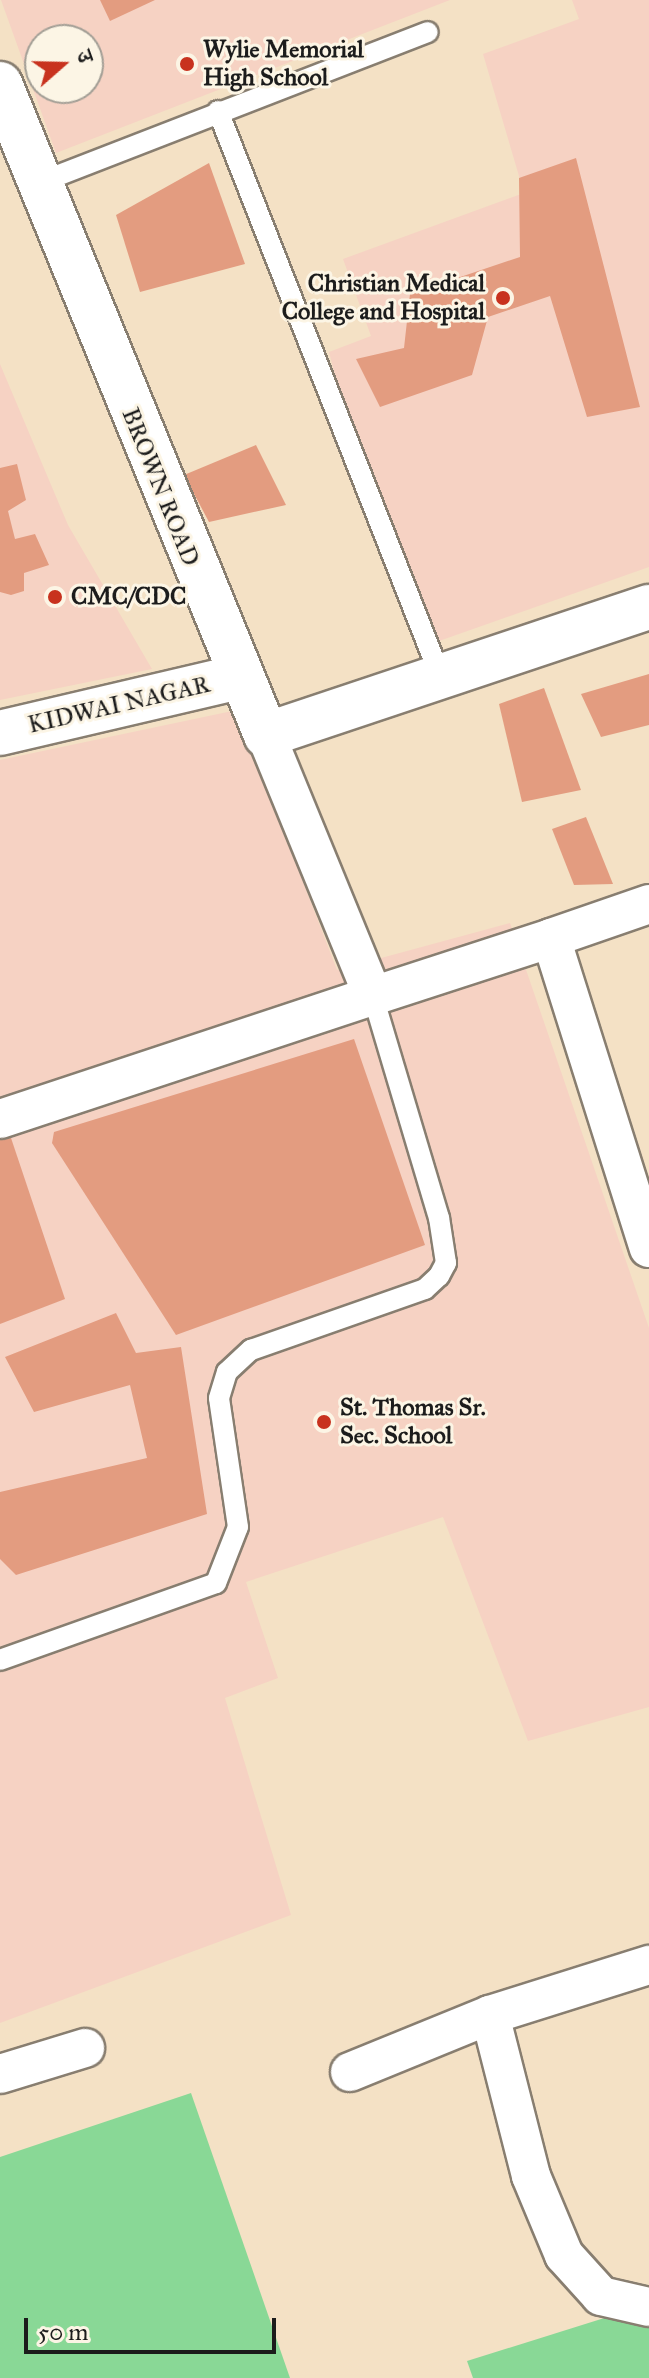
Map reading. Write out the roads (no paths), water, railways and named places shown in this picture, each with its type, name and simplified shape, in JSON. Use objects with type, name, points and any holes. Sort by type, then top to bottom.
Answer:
[{"type":"street","name":"BROWN ROAD","points":[[0,84],[36,184],[238,677],[266,735]]},
{"type":"street","points":[[373,996],[266,735],[649,607]]},
{"type":"street","name":"KIDWAI NAGAR","points":[[0,733],[238,677]]},
{"type":"street","points":[[0,1119],[649,904]]},
{"type":"street","points":[[551,938],[649,1248]]},
{"type":"street","points":[[350,2072],[490,2015],[649,1965]]},
{"type":"street","points":[[490,2015],[531,2176],[564,2255],[601,2296],[649,2307]]},
{"type":"street","points":[[0,2074],[85,2048]]},
{"type":"lane","points":[[36,184],[427,32]]},
{"type":"lane","points":[[218,111],[441,678]]},
{"type":"lane","points":[[0,1660],[216,1583],[238,1527],[219,1398],[227,1372],[251,1350],[425,1289],[439,1276],[446,1263],[439,1218],[373,996]]},
{"type":"place","name":"Wylie Memorial High School","points":[[187,64]]},
{"type":"place","name":"Christian Medical College and Hospital","points":[[503,298]]},
{"type":"place","name":"CMC/CDC","points":[[55,597]]},
{"type":"place","name":"St. Thomas Sr. Sec. School","points":[[324,1422]]}]
